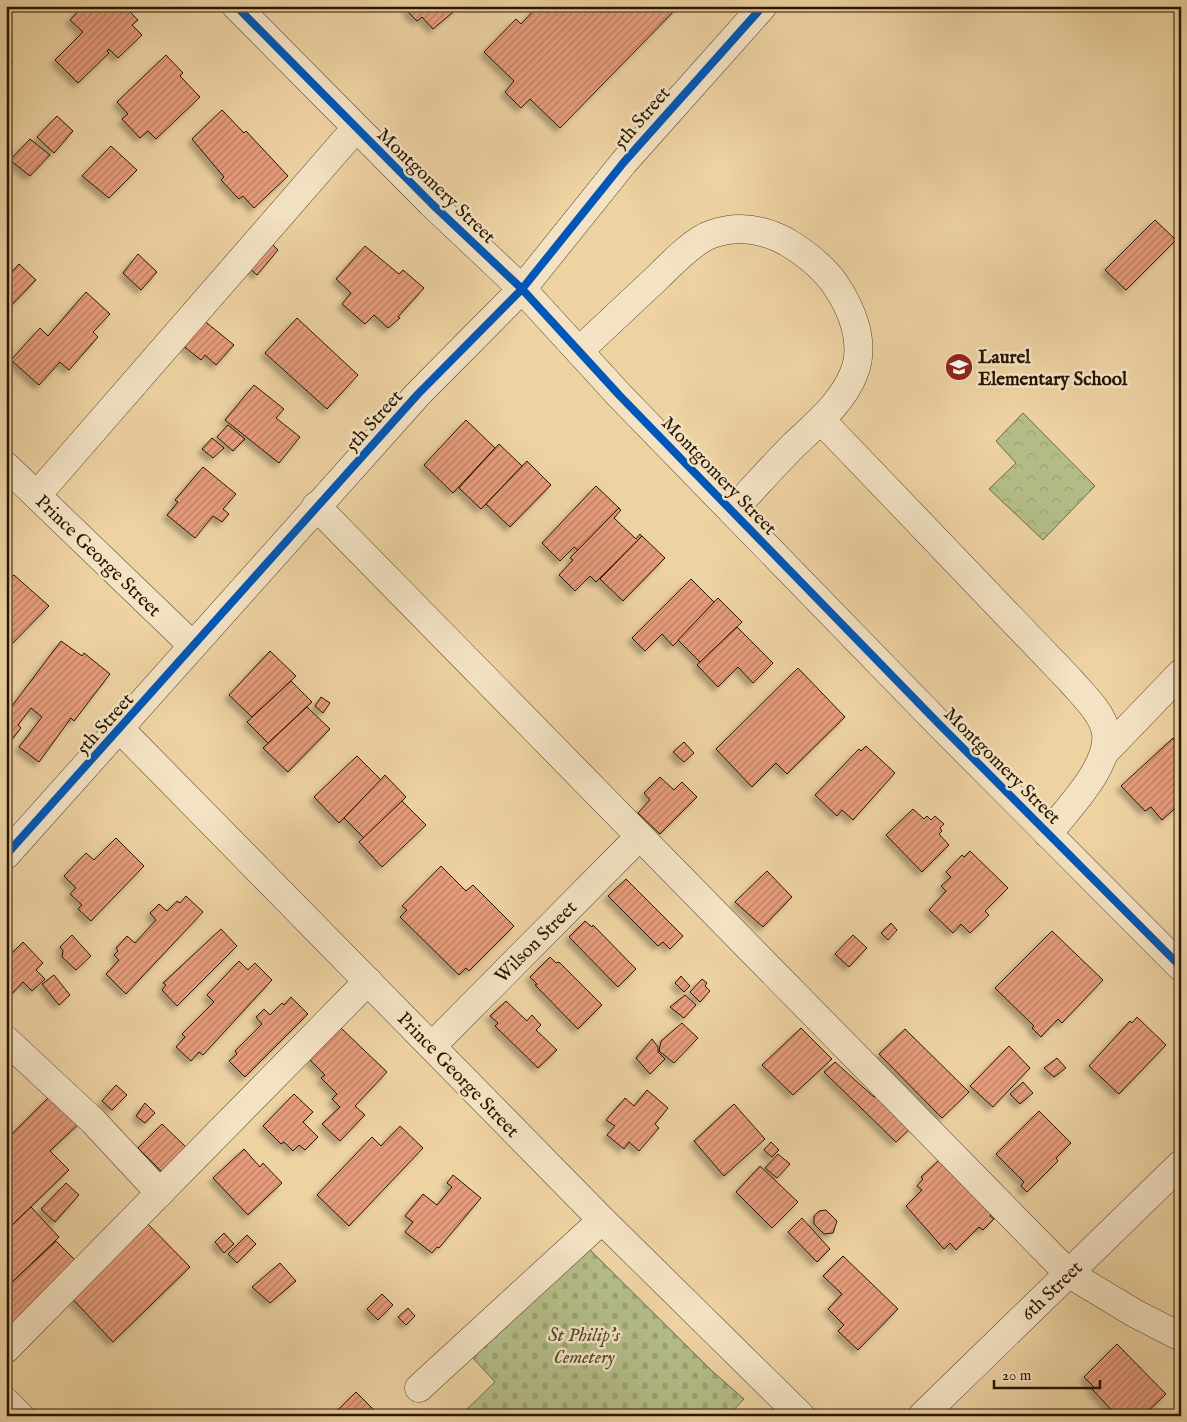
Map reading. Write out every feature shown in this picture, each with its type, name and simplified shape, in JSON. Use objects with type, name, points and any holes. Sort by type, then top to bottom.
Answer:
[{"type":"street","name":"Montgomery Street","points":[[236,6],[356,128],[522,289],[732,511],[1181,967]]},
{"type":"street","name":"5th Street","points":[[6,855],[418,394],[522,289],[624,162],[763,6]]},
{"type":"street","points":[[37,495],[356,128]]},
{"type":"street","points":[[579,351],[680,256],[710,234],[730,229],[750,228],[775,235],[800,250],[829,275],[844,297],[855,323],[859,351],[855,372],[844,392],[821,420],[732,511]]},
{"type":"street","points":[[821,420],[1070,680],[1097,712],[1106,732],[1105,752],[1098,769],[1048,834]]},
{"type":"street","name":"Prince George Street","points":[[6,466],[192,645]]},
{"type":"street","points":[[316,506],[1068,1273],[1136,1314],[1181,1337]]},
{"type":"street","points":[[1105,752],[1181,673]]},
{"type":"street","name":"Prince George Street","points":[[120,729],[602,1220],[801,1416]]},
{"type":"street","name":"Wilson Street","points":[[432,1046],[639,837]]},
{"type":"street","points":[[6,1349],[368,981]]},
{"type":"street","points":[[6,1040],[93,1121],[160,1193]]},
{"type":"street","name":"6th Street","points":[[922,1416],[1181,1164]]},
{"type":"street","points":[[419,1388],[602,1220]]},
{"type":"street","points":[[6,1402],[20,1416]]},
{"type":"green space","points":[[1023,413],[1095,486],[1043,540],[989,489],[1016,463],[996,441]]},
{"type":"green space","name":"St Philip's Cemetery","points":[[584,1244],[712,1371],[744,1399],[728,1416],[460,1416],[495,1382],[472,1357]]},
{"type":"building","points":[[83,6],[124,6],[138,20],[132,25],[142,35],[118,58],[109,49],[107,51],[109,53],[78,83],[55,60],[83,32],[70,20]]},
{"type":"building","points":[[411,6],[458,6],[458,8],[433,29],[422,17],[417,21],[406,10]]},
{"type":"building","points":[[538,6],[679,6],[560,128],[530,99],[521,108],[505,92],[514,81],[484,52],[516,19],[521,24]]},
{"type":"building","points":[[166,55],[183,73],[180,76],[200,97],[156,139],[148,131],[140,138],[122,119],[128,114],[117,102]]},
{"type":"building","points":[[6,56],[13,62],[6,68]]},
{"type":"building","points":[[222,110],[244,133],[246,131],[288,176],[254,208],[243,196],[239,199],[221,180],[224,177],[192,139]]},
{"type":"building","points":[[57,116],[73,131],[54,153],[37,137]]},
{"type":"building","points":[[30,139],[50,155],[30,176],[10,160]]},
{"type":"building","points":[[111,146],[137,170],[109,198],[82,176]]},
{"type":"building","points":[[1155,220],[1176,240],[1126,290],[1105,270]]},
{"type":"building","points":[[269,241],[278,250],[257,275],[247,266]]},
{"type":"building","points":[[365,246],[399,274],[403,270],[424,288],[398,317],[400,318],[388,328],[374,315],[365,324],[342,304],[351,293],[336,279]]},
{"type":"building","points":[[138,254],[157,272],[141,290],[123,273]]},
{"type":"building","points":[[19,264],[36,280],[6,311],[6,270],[10,274]]},
{"type":"building","points":[[86,292],[110,314],[93,332],[98,337],[69,370],[60,362],[39,385],[11,360],[40,328],[48,336]]},
{"type":"building","points":[[297,318],[358,375],[327,409],[265,353]]},
{"type":"building","points":[[202,319],[234,345],[216,365],[205,355],[201,360],[181,344]]},
{"type":"building","points":[[254,385],[284,409],[276,418],[300,437],[279,463],[225,420]]},
{"type":"building","points":[[466,420],[495,448],[453,493],[424,465]]},
{"type":"building","points":[[228,425],[245,439],[233,451],[217,437]]},
{"type":"building","points":[[212,438],[224,448],[213,458],[202,449]]},
{"type":"building","points":[[499,444],[522,466],[481,509],[459,488]]},
{"type":"building","points":[[527,461],[551,485],[510,527],[486,504]]},
{"type":"building","points":[[203,467],[236,494],[223,509],[229,514],[222,522],[213,516],[195,538],[167,515],[178,502],[175,500]]},
{"type":"building","points":[[596,486],[619,508],[578,550],[574,547],[560,561],[542,543]]},
{"type":"building","points":[[619,508],[621,510],[614,518],[636,539],[640,534],[642,536],[596,582],[590,576],[575,591],[559,575],[573,560],[570,558]]},
{"type":"building","points":[[642,536],[665,558],[623,601],[600,579]]},
{"type":"building","points":[[14,575],[49,606],[6,650],[6,583]]},
{"type":"building","points":[[691,579],[714,602],[673,646],[662,634],[645,651],[632,638]]},
{"type":"building","points":[[718,598],[742,622],[700,662],[678,640]]},
{"type":"building","points":[[737,627],[773,663],[753,683],[738,667],[718,687],[697,665]]},
{"type":"building","points":[[61,641],[82,656],[84,653],[110,674],[74,721],[71,718],[39,762],[19,747],[42,717],[31,708],[18,725],[21,728],[6,747],[6,714]]},
{"type":"building","points":[[270,651],[296,676],[252,717],[229,695]]},
{"type":"building","points":[[798,668],[845,717],[787,774],[776,763],[752,787],[716,749]]},
{"type":"building","points":[[291,681],[312,702],[268,743],[247,722]]},
{"type":"building","points":[[321,697],[330,703],[323,713],[315,706]]},
{"type":"building","points":[[307,707],[330,729],[288,772],[263,748]]},
{"type":"building","points":[[1173,738],[1181,747],[1181,803],[1162,820],[1151,807],[1145,811],[1121,786]]},
{"type":"building","points":[[684,742],[694,753],[684,762],[673,752]]},
{"type":"building","points":[[866,746],[895,773],[853,820],[842,810],[837,816],[815,795],[859,749],[861,751]]},
{"type":"building","points":[[357,756],[381,780],[339,823],[314,797]]},
{"type":"building","points":[[385,775],[406,797],[364,838],[344,818]]},
{"type":"building","points":[[660,777],[674,790],[682,782],[697,797],[660,834],[638,813],[650,800],[644,793]]},
{"type":"building","points":[[402,801],[426,825],[382,867],[359,842]]},
{"type":"building","points":[[913,809],[924,819],[927,816],[931,820],[935,816],[944,824],[940,828],[942,831],[939,834],[949,845],[922,872],[886,835]]},
{"type":"building","points":[[116,838],[144,866],[91,921],[78,909],[82,905],[70,894],[76,888],[64,876],[86,853],[94,860]]},
{"type":"building","points":[[970,851],[1008,888],[985,911],[989,915],[970,933],[961,924],[953,933],[929,910],[946,891],[941,886],[951,877],[946,872],[962,855],[964,857]]},
{"type":"building","points":[[441,866],[466,891],[473,885],[514,926],[469,971],[466,968],[459,975],[400,917],[407,910],[402,906]]},
{"type":"building","points":[[767,871],[792,897],[763,927],[735,902]]},
{"type":"building","points":[[626,879],[683,936],[670,949],[663,942],[658,946],[608,896]]},
{"type":"building","points":[[186,896],[203,912],[126,994],[106,974],[119,960],[114,955],[118,951],[116,948],[127,936],[135,943],[156,920],[150,913],[159,904],[167,911],[177,901],[180,903]]},
{"type":"building","points":[[585,921],[592,927],[593,925],[636,969],[618,987],[569,937]]},
{"type":"building","points":[[891,923],[897,930],[888,940],[881,933]]},
{"type":"building","points":[[221,929],[237,946],[177,1006],[162,990],[166,985],[163,983]]},
{"type":"building","points":[[1052,931],[1103,980],[1062,1023],[1058,1019],[1041,1037],[1032,1028],[1034,1026],[995,988]]},
{"type":"building","points":[[72,935],[91,956],[76,970],[62,957],[63,951],[60,947]]},
{"type":"building","points":[[853,935],[867,948],[849,967],[835,954]]},
{"type":"building","points":[[23,942],[43,963],[36,970],[45,979],[32,991],[23,982],[11,995],[6,990],[6,952],[10,955]]},
{"type":"building","points":[[550,957],[556,963],[559,962],[602,1005],[578,1029],[535,985],[537,984],[530,977]]},
{"type":"building","points":[[239,961],[248,970],[255,963],[272,980],[203,1055],[199,1052],[191,1061],[176,1047],[185,1037],[182,1034],[214,1002],[207,995]]},
{"type":"building","points":[[54,975],[70,995],[59,1005],[42,984]]},
{"type":"building","points":[[681,976],[690,986],[684,992],[675,983]]},
{"type":"building","points":[[702,979],[707,983],[705,986],[710,991],[700,1002],[690,992]]},
{"type":"building","points":[[685,995],[696,1005],[684,1018],[670,1007]]},
{"type":"building","points":[[291,997],[308,1014],[245,1077],[229,1061],[237,1054],[235,1051],[262,1024],[256,1017],[264,1009],[270,1015],[282,1003],[284,1005]]},
{"type":"building","points":[[506,1001],[527,1021],[532,1015],[541,1025],[536,1030],[557,1050],[538,1068],[495,1026],[498,1023],[490,1016]]},
{"type":"building","points":[[1137,1017],[1166,1045],[1119,1094],[1089,1066],[1130,1021],[1132,1023]]},
{"type":"building","points":[[682,1023],[698,1038],[674,1063],[659,1051],[661,1041]]},
{"type":"building","points":[[341,1028],[387,1072],[355,1106],[365,1115],[340,1141],[322,1124],[340,1107],[332,1099],[337,1094],[321,1078],[325,1075],[310,1060]]},
{"type":"building","points":[[801,1028],[832,1059],[793,1095],[762,1065]]},
{"type":"building","points":[[905,1029],[969,1092],[942,1118],[879,1054]]},
{"type":"building","points":[[652,1039],[658,1047],[658,1052],[665,1059],[650,1074],[636,1058]]},
{"type":"building","points":[[1009,1046],[1030,1068],[993,1107],[970,1086]]},
{"type":"building","points":[[1057,1058],[1066,1068],[1054,1077],[1044,1068]]},
{"type":"building","points":[[835,1062],[874,1097],[885,1088],[918,1121],[896,1142],[824,1072]]},
{"type":"building","points":[[1023,1082],[1033,1093],[1020,1104],[1010,1094]]},
{"type":"building","points":[[116,1085],[127,1095],[112,1110],[102,1101]]},
{"type":"building","points":[[647,1090],[668,1108],[655,1124],[659,1128],[639,1151],[629,1142],[624,1149],[607,1135],[615,1126],[606,1120],[625,1098],[634,1106]]},
{"type":"building","points":[[53,1093],[83,1120],[50,1151],[69,1170],[6,1231],[6,1140]]},
{"type":"building","points":[[294,1094],[313,1112],[303,1122],[318,1137],[305,1150],[299,1145],[293,1151],[284,1142],[281,1144],[263,1126]]},
{"type":"building","points":[[145,1103],[155,1113],[145,1123],[136,1116]]},
{"type":"building","points":[[734,1104],[765,1139],[724,1176],[694,1141]]},
{"type":"building","points":[[1039,1111],[1071,1143],[1056,1158],[1058,1161],[1027,1192],[1021,1186],[1024,1182],[996,1154]]},
{"type":"building","points":[[162,1124],[187,1148],[163,1173],[138,1148]]},
{"type":"building","points":[[400,1126],[423,1148],[349,1226],[317,1195],[372,1137],[381,1146]]},
{"type":"building","points":[[771,1142],[779,1150],[772,1157],[764,1150]]},
{"type":"building","points":[[244,1149],[260,1167],[263,1163],[282,1183],[248,1215],[213,1178]]},
{"type":"building","points":[[778,1154],[790,1164],[777,1178],[765,1168]]},
{"type":"building","points":[[941,1158],[995,1211],[990,1216],[994,1219],[983,1230],[979,1227],[956,1250],[950,1243],[944,1249],[906,1206],[922,1190],[917,1186],[923,1179],[921,1177]]},
{"type":"building","points":[[760,1166],[798,1202],[772,1228],[736,1192]]},
{"type":"building","points":[[453,1175],[481,1198],[439,1248],[437,1247],[432,1253],[405,1232],[413,1222],[405,1216],[423,1194],[437,1205],[452,1187],[447,1183]]},
{"type":"building","points":[[66,1183],[79,1195],[55,1222],[41,1209]]},
{"type":"building","points":[[31,1207],[59,1237],[6,1288],[6,1231]]},
{"type":"building","points":[[826,1210],[837,1221],[833,1233],[824,1234],[814,1224],[814,1216],[819,1211]]},
{"type":"building","points":[[802,1218],[830,1249],[817,1262],[788,1232]]},
{"type":"building","points":[[145,1221],[190,1267],[113,1342],[67,1293]]},
{"type":"building","points":[[224,1233],[234,1244],[224,1253],[215,1242]]},
{"type":"building","points":[[247,1235],[256,1244],[237,1263],[228,1254]]},
{"type":"building","points":[[56,1241],[77,1262],[10,1329],[6,1326],[6,1288]]},
{"type":"building","points":[[843,1256],[898,1309],[858,1350],[838,1331],[844,1325],[828,1309],[842,1294],[823,1276]]},
{"type":"building","points":[[280,1263],[296,1281],[270,1303],[252,1287]]},
{"type":"building","points":[[382,1294],[393,1305],[378,1320],[367,1309]]},
{"type":"building","points":[[408,1308],[415,1316],[406,1325],[398,1317]]},
{"type":"building","points":[[1117,1344],[1166,1394],[1143,1416],[1117,1416],[1092,1389],[1094,1387],[1084,1377]]},
{"type":"building","points":[[356,1392],[380,1416],[332,1416]]},
{"type":"cycle path","points":[[236,6],[432,204],[522,289],[620,396],[939,724],[1181,967]]},
{"type":"cycle path","points":[[6,855],[418,394],[522,289],[624,162],[763,6]]},
{"type":"place","name":"Laurel Elementary School","points":[[959,367]]}]
